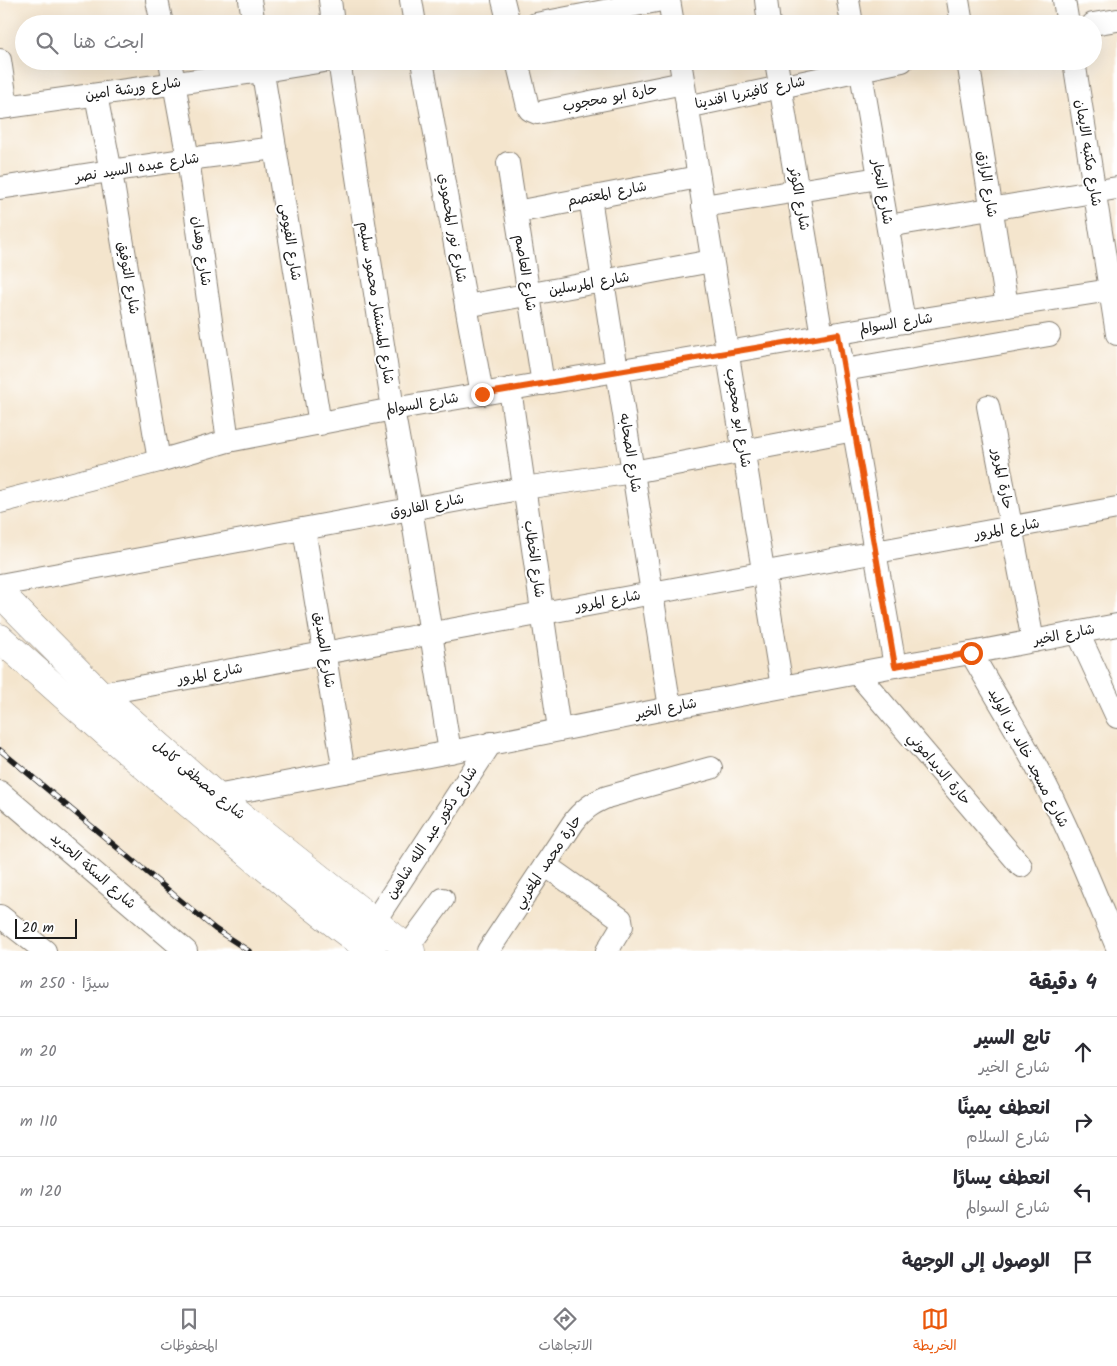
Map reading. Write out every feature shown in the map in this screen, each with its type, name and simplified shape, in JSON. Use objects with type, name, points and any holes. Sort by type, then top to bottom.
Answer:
[{"type":"main road","name":"شارع مصطفى كامل","points":[[0,593],[100,694],[216,796],[365,942]]},
{"type":"main road","name":"شارع مصطفى كامل","points":[[0,638],[178,795],[298,894],[365,942],[409,949]]},
{"type":"street","points":[[157,0],[160,15]]},
{"type":"street","points":[[250,0],[252,15]]},
{"type":"street","points":[[330,0],[332,15]]},
{"type":"street","points":[[411,0],[414,15]]},
{"type":"street","points":[[503,0],[507,15]]},
{"type":"street","points":[[559,15],[577,8],[662,0]]},
{"type":"street","points":[[670,0],[672,15]]},
{"type":"street","points":[[766,0],[768,15]]},
{"type":"street","points":[[848,0],[850,15]]},
{"type":"street","points":[[958,0],[960,15]]},
{"type":"street","points":[[1064,0],[1066,15]]},
{"type":"street","points":[[1102,22],[1117,20]]},
{"type":"street","points":[[0,60],[4,108]]},
{"type":"street","name":"شارع وهدان","points":[[172,70],[188,159],[228,441]]},
{"type":"street","name":"شارع ورشة امين","points":[[4,108],[175,84],[242,70]]},
{"type":"street","name":"شارع الفيومى","points":[[262,70],[320,424]]},
{"type":"street","name":"شارع المستشار محمود سليم","points":[[340,70],[393,409],[450,752]]},
{"type":"street","name":"شارع نور المحمودي","points":[[424,70],[482,394]]},
{"type":"street","name":"حارة ابو محجوب","points":[[519,70],[527,103],[530,110],[537,113],[681,72]]},
{"type":"street","name":"شارع الكوثر","points":[[777,70],[798,191],[830,335],[844,370],[895,666]]},
{"type":"street","name":"شارع كافيتريا افندينا","points":[[687,107],[780,87],[845,70]]},
{"type":"street","name":"شارع النجار","points":[[861,70],[904,322]]},
{"type":"street","name":"شارع الرازق","points":[[969,70],[1007,306]]},
{"type":"street","name":"شارع مكتبه الايمان","points":[[1075,70],[1094,191],[1114,290],[1117,334]]},
{"type":"street","name":"شارع ابو محجوب","points":[[681,72],[782,687]]},
{"type":"street","name":"شارع التوفيق","points":[[96,94],[159,461]]},
{"type":"street","name":"شارع عبده السيد نصر","points":[[0,188],[188,159],[275,148]]},
{"type":"street","name":"شارع العاصم","points":[[508,163],[543,384]]},
{"type":"street","name":"شارع المعتصم","points":[[516,212],[698,177]]},
{"type":"street","points":[[703,206],[880,178]]},
{"type":"street","points":[[888,226],[1117,188]]},
{"type":"street","name":"شارع الصحابه","points":[[590,198],[670,708]]},
{"type":"street","name":"شارع المرسلين","points":[[466,306],[712,261]]},
{"type":"street","name":"شارع السوالم","points":[[0,502],[228,441],[393,409],[904,322],[1114,290]]},
{"type":"street","points":[[844,370],[1049,335]]},
{"type":"street","name":"شارع الخطاب","points":[[510,389],[559,729]]},
{"type":"street","name":"حارة المرور","points":[[988,406],[1033,641]]},
{"type":"street","name":"شارع الفاروق","points":[[0,585],[524,488],[633,472],[854,430]]},
{"type":"street","name":"شارع المرور","points":[[100,694],[1117,508]]},
{"type":"street","name":"شارع الصديق","points":[[304,529],[344,772]]},
{"type":"street","name":"شارع الخير","points":[[216,796],[450,752],[559,729],[1117,625]]},
{"type":"street","points":[[1078,633],[1117,718]]},
{"type":"street","name":"شارع مسجد خالد بن الوليد","points":[[971,653],[1035,764],[1058,809],[1117,947]]},
{"type":"street","name":"حارة الديداموني","points":[[857,673],[1021,866]]},
{"type":"street","name":"شارع دكتور عبد الله شاهين","points":[[365,942],[490,743]]},
{"type":"street","name":"حارة محمد المغربي","points":[[488,951],[579,814],[597,801],[711,768]]},
{"type":"street","name":"شارع السكة الحديد","points":[[1,794],[186,951]]},
{"type":"street","points":[[545,865],[621,919],[622,926],[607,951]]},
{"type":"street","points":[[409,949],[443,899]]},
{"type":"street","points":[[0,916],[45,951]]},
{"type":"railway","points":[[0,750],[215,929],[249,951]]},
{"type":"route","points":[[482,394],[838,334],[895,666],[971,653]]}]
